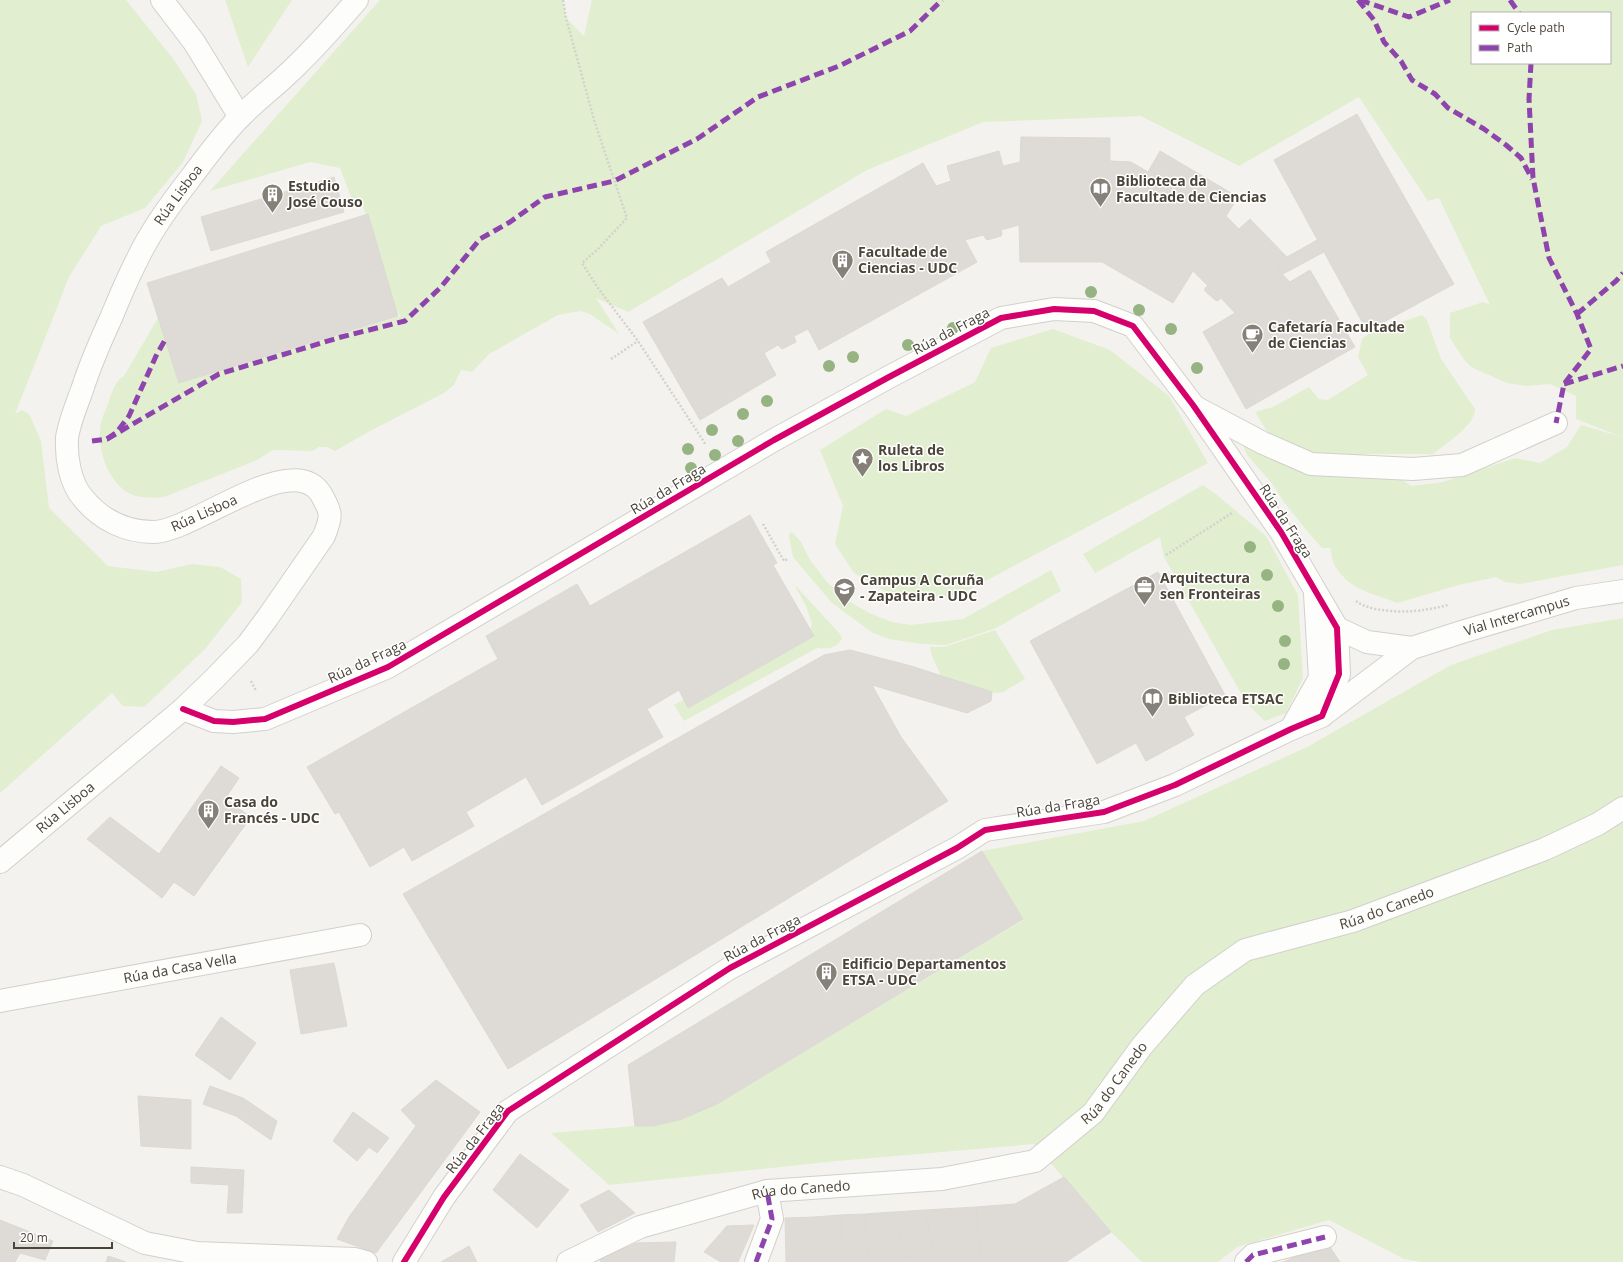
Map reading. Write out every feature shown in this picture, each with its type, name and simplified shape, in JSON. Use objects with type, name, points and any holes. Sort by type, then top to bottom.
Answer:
[{"type":"street","points":[[162,0],[194,42],[240,117]]},
{"type":"street","points":[[182,0],[194,42]]},
{"type":"street","name":"Rúa Lisboa","points":[[0,862],[183,709],[248,644],[324,536],[329,522],[330,509],[317,488],[305,482],[292,480],[259,487],[177,527],[156,532],[137,531],[118,525],[102,517],[89,506],[78,493],[68,466],[67,437],[89,369],[137,258],[169,207],[207,156],[240,117],[295,67],[357,0]]},
{"type":"street","name":"Rúa da Fraga","points":[[183,709],[214,721],[233,722],[265,719],[388,667],[774,440],[890,376],[1000,318],[1054,309],[1094,312],[1133,326],[1193,405],[1281,532],[1337,628],[1339,674],[1322,716]]},
{"type":"street","points":[[1193,405],[1263,443],[1311,464],[1407,469],[1462,465],[1556,423]]},
{"type":"street","name":"Rúa da Fraga","points":[[1291,728],[1320,678],[1315,589]]},
{"type":"street","name":"Vial Intercampus","points":[[1412,648],[1576,598],[1623,591]]},
{"type":"street","points":[[1337,628],[1367,642],[1412,648]]},
{"type":"street","name":"Rúa da Fraga","points":[[404,1262],[444,1197],[508,1110],[730,968],[957,848],[985,830],[1104,812],[1175,785],[1291,728],[1322,716],[1412,648]]},
{"type":"street","name":"Rúa do Canedo","points":[[568,1262],[640,1226],[767,1191],[942,1179],[1035,1161],[1093,1113],[1142,1046],[1195,985],[1245,950],[1353,921],[1546,849],[1598,824],[1623,808]]},
{"type":"street","name":"Rúa da Casa Vella","points":[[0,1001],[360,935]]},
{"type":"street","points":[[0,1176],[23,1185],[145,1243],[197,1253],[355,1259],[366,1262]]},
{"type":"street","points":[[756,1262],[772,1219],[767,1191]]},
{"type":"street","points":[[1246,1262],[1253,1255],[1325,1237]]},
{"type":"path","points":[[563,0],[566,18],[595,123],[627,218],[597,250],[582,263],[598,288],[638,341],[706,445]]},
{"type":"path","points":[[611,359],[638,341]]},
{"type":"path","points":[[699,449],[712,441]]},
{"type":"path","points":[[1166,555],[1236,510]]},
{"type":"path","points":[[763,524],[784,560],[788,559]]},
{"type":"path","points":[[1355,600],[1360,605],[1388,611],[1422,610],[1454,603]]},
{"type":"path","points":[[251,680],[259,696]]},
{"type":"green space","points":[[0,0],[126,0],[174,60],[196,94],[202,121],[183,162],[145,208],[101,226],[69,277],[15,414],[22,410],[29,414],[41,441],[49,508],[108,566],[157,572],[192,564],[220,567],[241,579],[242,602],[205,649],[144,707],[123,706],[112,693],[0,793]]},
{"type":"green space","points":[[225,0],[292,0],[248,67]]},
{"type":"green space","points":[[380,0],[563,0],[566,18],[584,36],[592,0],[1623,0],[1623,565],[1520,584],[1505,582],[1496,577],[1459,585],[1397,603],[1363,590],[1348,581],[1334,564],[1330,548],[1322,548],[1284,502],[1271,482],[1247,455],[1240,438],[1390,471],[1411,486],[1443,482],[1515,458],[1540,463],[1567,447],[1581,425],[1622,437],[1576,419],[1576,396],[1550,384],[1526,386],[1507,383],[1473,368],[1465,361],[1450,338],[1450,313],[1483,302],[1490,305],[1439,198],[1428,201],[1359,97],[1239,166],[1141,116],[983,122],[867,170],[628,312],[596,298],[619,334],[590,314],[580,311],[558,315],[489,354],[472,372],[461,370],[454,385],[444,393],[370,431],[335,451],[327,447],[319,447],[312,451],[273,450],[257,460],[164,497],[150,498],[136,496],[127,492],[113,478],[104,460],[101,449],[100,427],[114,388],[118,381],[124,376],[158,318],[179,383],[401,316],[397,311],[362,203],[354,205],[340,168],[310,162],[210,191]]},
{"type":"green space","points":[[1422,315],[1427,320],[1441,359],[1475,409],[1474,415],[1470,422],[1452,440],[1433,454],[1365,454],[1357,458],[1316,453],[1294,448],[1279,440],[1267,431],[1255,412],[1273,407],[1309,387],[1319,399],[1328,400],[1368,375],[1358,357],[1362,339],[1370,333]]},
{"type":"green space","points":[[1053,329],[1110,350],[1169,396],[1208,463],[957,596],[894,596],[854,573],[835,544],[843,506],[820,450],[886,409],[906,416],[975,382],[991,348]]},
{"type":"green space","points":[[1203,485],[1266,536],[1298,595],[1303,678],[1286,713],[1265,721],[1247,704],[1164,557],[1160,537],[1095,573],[1083,554]]},
{"type":"green space","points":[[790,532],[794,534],[801,542],[810,560],[827,582],[847,600],[869,613],[892,622],[910,625],[963,619],[1051,570],[1061,591],[996,628],[946,645],[921,644],[889,639],[873,633],[832,603],[793,557],[789,537]]},
{"type":"green space","points":[[794,584],[840,634],[842,638],[840,642],[832,648],[817,648],[684,721],[674,705],[810,630],[812,624],[806,606]]},
{"type":"green space","points":[[1623,618],[1623,1262],[1421,1262],[1404,1259],[1329,1220],[1237,1247],[1218,1262],[1142,1262],[1111,1232],[1034,1144],[837,1161],[609,1185],[551,1133],[635,1126],[653,1126],[682,1119],[717,1104],[1023,920],[982,851],[1144,821],[1307,747],[1451,665],[1552,630]]},
{"type":"green space","points":[[995,630],[1025,679],[1003,692],[996,693],[942,678],[932,656],[930,647],[944,647]]},
{"type":"building","points":[[1357,114],[1454,284],[1367,331],[1274,160]]},
{"type":"building","name":"Facultade de Ciencias - UDC","points":[[1021,137],[1110,138],[1110,161],[1131,162],[1148,172],[1160,151],[1238,197],[1226,216],[1239,229],[1250,219],[1287,257],[1276,268],[1290,282],[1310,270],[1355,347],[1246,409],[1203,332],[1235,313],[1221,298],[1218,301],[1215,300],[1205,291],[1205,288],[1208,286],[1193,271],[1173,303],[1102,262],[1020,262],[1019,225],[1001,230],[1001,236],[987,240],[983,235],[965,240],[977,262],[819,350],[808,329],[794,336],[796,342],[782,349],[778,345],[764,353],[776,375],[700,420],[643,322],[722,278],[728,287],[771,262],[766,252],[923,163],[936,186],[951,181],[947,166],[999,151],[1003,166],[1020,162]]},
{"type":"building","name":"Estudio José Couso","points":[[334,177],[344,212],[211,251],[201,217]]},
{"type":"building","points":[[368,214],[398,316],[179,383],[147,283]]},
{"type":"building","points":[[1317,240],[1324,252],[1283,274],[1276,268],[1287,257]]},
{"type":"building","points":[[750,515],[777,563],[773,565],[814,636],[688,708],[679,690],[647,709],[663,737],[542,805],[526,777],[466,812],[474,826],[412,861],[404,847],[370,867],[339,812],[335,814],[307,767],[498,659],[486,636],[577,584],[590,606]]},
{"type":"building","points":[[1158,572],[1225,695],[1184,717],[1194,735],[1146,761],[1136,743],[1097,764],[1030,641]]},
{"type":"building","points":[[850,650],[911,666],[992,692],[991,701],[967,713],[872,685],[901,737],[948,801],[508,1069],[403,894],[824,655]]},
{"type":"building","name":"Casa do Francés - UDC","points":[[221,766],[239,778],[225,799],[251,817],[194,896],[174,882],[162,898],[87,839],[110,817],[159,854]]},
{"type":"building","name":"Edificio Departamentos ETSA - UDC","points":[[982,851],[1023,919],[717,1104],[682,1119],[653,1126],[635,1126],[628,1065]]},
{"type":"building","points":[[334,963],[347,1026],[301,1034],[290,970]]},
{"type":"building","points":[[221,1017],[256,1043],[230,1080],[195,1055]]},
{"type":"building","points":[[436,1080],[480,1112],[376,1253],[337,1239],[349,1217],[416,1126],[401,1110]]},
{"type":"building","points":[[210,1086],[243,1098],[277,1121],[271,1140],[236,1116],[203,1104]]},
{"type":"building","points":[[138,1096],[191,1100],[191,1149],[141,1146]]},
{"type":"building","points":[[353,1112],[389,1138],[377,1153],[369,1147],[357,1161],[333,1141]]},
{"type":"building","points":[[520,1154],[569,1190],[537,1228],[493,1190]]},
{"type":"building","points":[[191,1167],[244,1170],[242,1213],[227,1213],[229,1185],[191,1183]]},
{"type":"building","points":[[1064,1177],[1111,1232],[1066,1262],[1053,1262],[1015,1204]]},
{"type":"building","points":[[609,1190],[635,1213],[598,1232],[580,1205]]},
{"type":"building","points":[[1015,1204],[1053,1262],[981,1262],[976,1207]]},
{"type":"building","points":[[976,1207],[981,1262],[935,1262],[925,1210]]},
{"type":"building","points":[[925,1210],[935,1262],[906,1262],[894,1212]]},
{"type":"building","points":[[894,1212],[906,1262],[868,1262],[865,1214]]},
{"type":"building","points":[[865,1214],[868,1262],[844,1262],[840,1215]]},
{"type":"building","points":[[840,1215],[844,1262],[823,1262],[814,1217]]},
{"type":"building","points":[[814,1217],[823,1262],[786,1262],[785,1218]]},
{"type":"building","points":[[0,1220],[53,1241],[45,1260],[20,1253],[15,1262],[0,1262]]},
{"type":"building","points":[[754,1225],[738,1262],[721,1262],[704,1252],[727,1226]]},
{"type":"building","points":[[676,1242],[674,1262],[623,1262],[615,1252],[637,1243]]},
{"type":"building","points":[[1328,1244],[1340,1262],[1283,1262],[1305,1253]]},
{"type":"building","points":[[469,1246],[477,1262],[441,1262]]},
{"type":"building","points":[[615,1252],[623,1262],[601,1262],[599,1259]]},
{"type":"building","points":[[108,1256],[126,1262],[106,1262]]},
{"type":"marked path","points":[[107,439],[219,374],[341,337],[405,321],[441,287],[480,239],[510,222],[545,197],[614,181],[697,139],[758,97],[839,66],[910,31],[942,0]]},
{"type":"marked path","points":[[1358,0],[1374,20],[1384,42],[1401,61],[1412,80],[1435,94],[1448,108],[1484,129],[1506,145],[1521,158],[1532,179]]},
{"type":"marked path","points":[[1360,0],[1409,17],[1450,0]]},
{"type":"marked path","points":[[1510,0],[1518,12]]},
{"type":"marked path","points":[[1531,64],[1529,99],[1533,178],[1549,258],[1577,314],[1591,349],[1564,384],[1556,423]]},
{"type":"marked path","points":[[1577,314],[1616,281],[1623,273]]},
{"type":"marked path","points":[[92,441],[107,439],[117,432],[129,416],[156,356],[165,340]]},
{"type":"marked path","points":[[1564,384],[1623,366]]},
{"type":"marked path","points":[[756,1262],[772,1219],[767,1191]]},
{"type":"marked path","points":[[1246,1262],[1253,1255],[1325,1237]]},
{"type":"cycle path","points":[[183,709],[214,721],[233,722],[265,719],[388,667],[774,440],[889,377],[1001,318],[1054,309],[1094,311],[1133,326],[1193,405],[1281,532],[1337,628],[1339,674],[1322,716],[1291,729],[1175,785],[1104,812],[985,830],[957,848],[730,968],[508,1111],[444,1197],[404,1262]]},
{"type":"place","name":"Biblioteca da Facultade de Ciencias","points":[[1100,208]]},
{"type":"place","name":"Estudio José Couso","points":[[273,214]]},
{"type":"place","name":"Facultade de Ciencias - UDC","points":[[843,280]]},
{"type":"place","name":"Cafetaría Facultade de Ciencias","points":[[1253,354]]},
{"type":"place","name":"Ruleta de los Libros","points":[[863,478]]},
{"type":"place","name":"Arquitectura sen Fronteiras","points":[[1145,606]]},
{"type":"place","name":"Campus A Coruña - Zapateira - UDC","points":[[844,608]]},
{"type":"place","name":"Biblioteca ETSAC","points":[[1152,718]]},
{"type":"place","name":"Casa do Francés - UDC","points":[[209,830]]},
{"type":"place","name":"Edificio Departamentos ETSA - UDC","points":[[826,992]]}]
